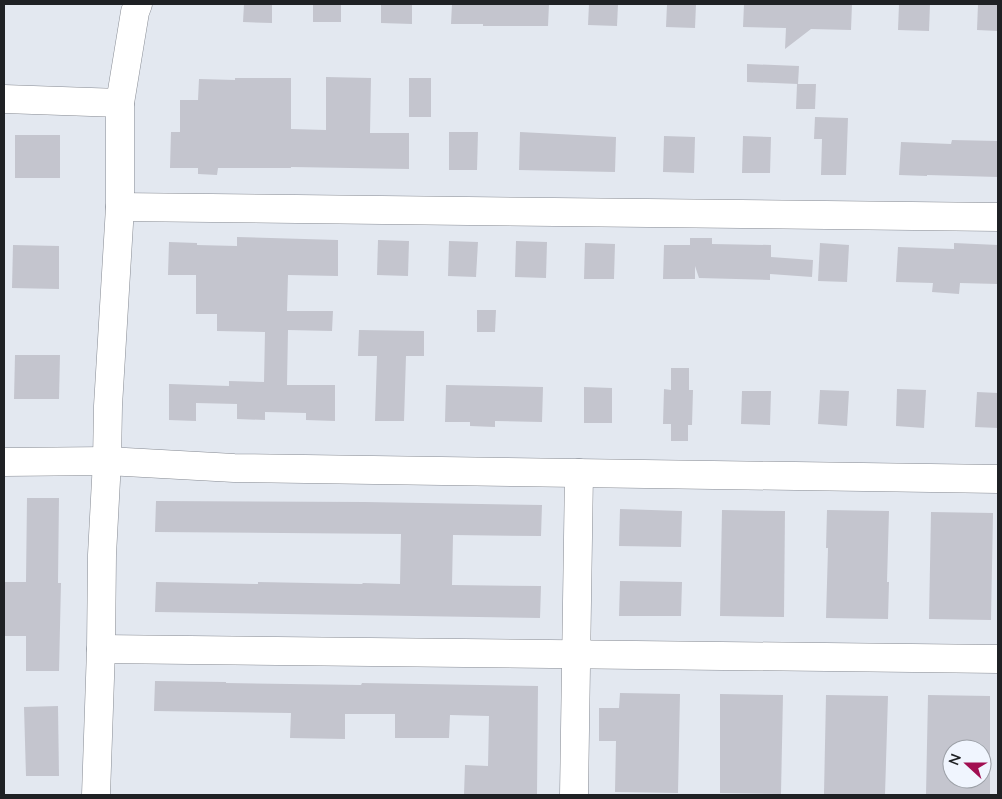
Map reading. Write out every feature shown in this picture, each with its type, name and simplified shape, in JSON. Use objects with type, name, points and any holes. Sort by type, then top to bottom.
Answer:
[{"type":"street","points":[[96,795],[108,406],[120,207],[120,103],[135,12],[138,4]]},
{"type":"street","points":[[4,99],[120,103]]},
{"type":"street","points":[[120,207],[998,216]]},
{"type":"street","points":[[4,462],[107,461],[234,468],[998,479]]},
{"type":"street","points":[[574,795],[579,473]]},
{"type":"street","points":[[101,649],[998,660]]},
{"type":"building","points":[[244,4],[272,4],[272,23],[243,22]]},
{"type":"building","points":[[313,4],[341,4],[341,22],[313,22]]},
{"type":"building","points":[[381,4],[412,4],[412,24],[381,23]]},
{"type":"building","points":[[452,4],[549,4],[548,26],[451,24]]},
{"type":"building","points":[[589,4],[618,4],[617,26],[588,25]]},
{"type":"building","points":[[667,4],[696,4],[695,28],[666,27]]},
{"type":"building","points":[[744,4],[852,4],[851,30],[811,29],[785,49],[786,28],[743,27]]},
{"type":"building","points":[[899,4],[930,4],[929,31],[898,30]]},
{"type":"building","points":[[978,4],[998,4],[998,31],[977,30]]},
{"type":"building","points":[[747,64],[799,66],[798,84],[747,82]]},
{"type":"building","points":[[326,77],[371,78],[370,133],[409,133],[409,169],[218,168],[217,175],[198,174],[198,168],[170,168],[171,132],[180,132],[180,100],[198,100],[199,79],[291,78],[291,129],[326,130]]},
{"type":"building","points":[[409,78],[431,78],[431,117],[409,117]]},
{"type":"building","points":[[797,84],[816,84],[815,109],[796,109]]},
{"type":"building","points":[[815,117],[848,118],[846,175],[821,175],[822,139],[814,139]]},
{"type":"building","points":[[449,132],[478,132],[477,170],[449,170]]},
{"type":"building","points":[[520,132],[616,137],[615,172],[519,170]]},
{"type":"building","points":[[15,135],[60,135],[60,178],[15,178]]},
{"type":"building","points":[[664,136],[695,137],[694,173],[663,172]]},
{"type":"building","points":[[743,136],[771,137],[770,173],[742,173]]},
{"type":"building","points":[[952,140],[998,141],[998,177],[899,175],[901,142],[951,144]]},
{"type":"building","points":[[237,237],[338,240],[338,276],[288,275],[287,311],[333,311],[332,331],[288,330],[287,385],[335,385],[335,421],[306,420],[306,413],[265,412],[265,420],[237,419],[237,404],[196,403],[196,421],[169,420],[169,384],[229,386],[229,381],[264,382],[265,332],[217,331],[217,314],[196,314],[196,275],[168,275],[169,242],[237,246]]},
{"type":"building","points":[[690,238],[712,238],[712,244],[771,245],[771,257],[813,260],[812,277],[770,274],[770,280],[699,278],[695,266],[695,279],[663,279],[664,245],[690,245]]},
{"type":"building","points":[[378,240],[409,241],[408,276],[377,275]]},
{"type":"building","points":[[449,241],[478,242],[476,277],[448,276]]},
{"type":"building","points":[[516,241],[547,242],[546,278],[515,277]]},
{"type":"building","points":[[585,243],[615,244],[614,279],[584,279]]},
{"type":"building","points":[[820,243],[849,245],[847,282],[818,281]]},
{"type":"building","points":[[954,243],[998,245],[998,284],[960,283],[959,294],[932,292],[933,283],[896,282],[898,247],[954,249]]},
{"type":"building","points":[[13,245],[59,246],[59,289],[12,288]]},
{"type":"building","points":[[477,310],[496,310],[495,332],[477,332]]},
{"type":"building","points":[[359,330],[424,331],[424,356],[406,356],[404,421],[375,421],[377,356],[358,356]]},
{"type":"building","points":[[15,355],[60,355],[59,399],[14,399]]},
{"type":"building","points":[[671,368],[689,368],[689,390],[693,390],[692,425],[688,425],[688,441],[671,441],[671,424],[663,424],[664,389],[671,390]]},
{"type":"building","points":[[446,385],[543,387],[542,422],[495,421],[495,427],[470,426],[470,422],[445,422]]},
{"type":"building","points":[[584,387],[612,388],[612,423],[584,423]]},
{"type":"building","points":[[897,389],[926,390],[924,428],[896,426]]},
{"type":"building","points":[[820,390],[849,391],[847,426],[818,424]]},
{"type":"building","points":[[742,391],[771,391],[770,425],[741,424]]},
{"type":"building","points":[[977,392],[998,393],[998,428],[975,427]]},
{"type":"building","points":[[27,498],[59,498],[58,583],[61,583],[59,671],[26,671],[26,636],[4,636],[4,582],[26,582]]},
{"type":"building","points":[[156,501],[542,505],[541,536],[453,535],[452,585],[541,586],[540,618],[155,612],[156,582],[400,584],[401,534],[155,532]]},
{"type":"building","points":[[620,509],[682,511],[681,547],[619,546]]},
{"type":"building","points":[[722,510],[785,511],[784,617],[720,616]]},
{"type":"building","points":[[827,510],[889,511],[888,619],[826,618]]},
{"type":"building","points":[[931,512],[993,513],[991,620],[929,619]]},
{"type":"building","points":[[620,581],[682,582],[681,616],[619,616]]},
{"type":"building","points":[[155,681],[538,686],[537,795],[464,795],[465,765],[488,766],[489,716],[450,715],[449,738],[395,738],[395,714],[345,714],[345,739],[290,738],[291,713],[154,711]]},
{"type":"building","points":[[620,693],[680,694],[678,793],[615,792],[616,741],[599,741],[599,708],[619,708]]},
{"type":"building","points":[[720,694],[783,695],[781,794],[720,793]]},
{"type":"building","points":[[826,695],[888,696],[885,795],[824,794]]},
{"type":"building","points":[[928,695],[990,696],[990,739],[942,739],[942,789],[990,789],[990,795],[926,795]]},
{"type":"building","points":[[58,706],[59,776],[26,776],[24,707]]}]
